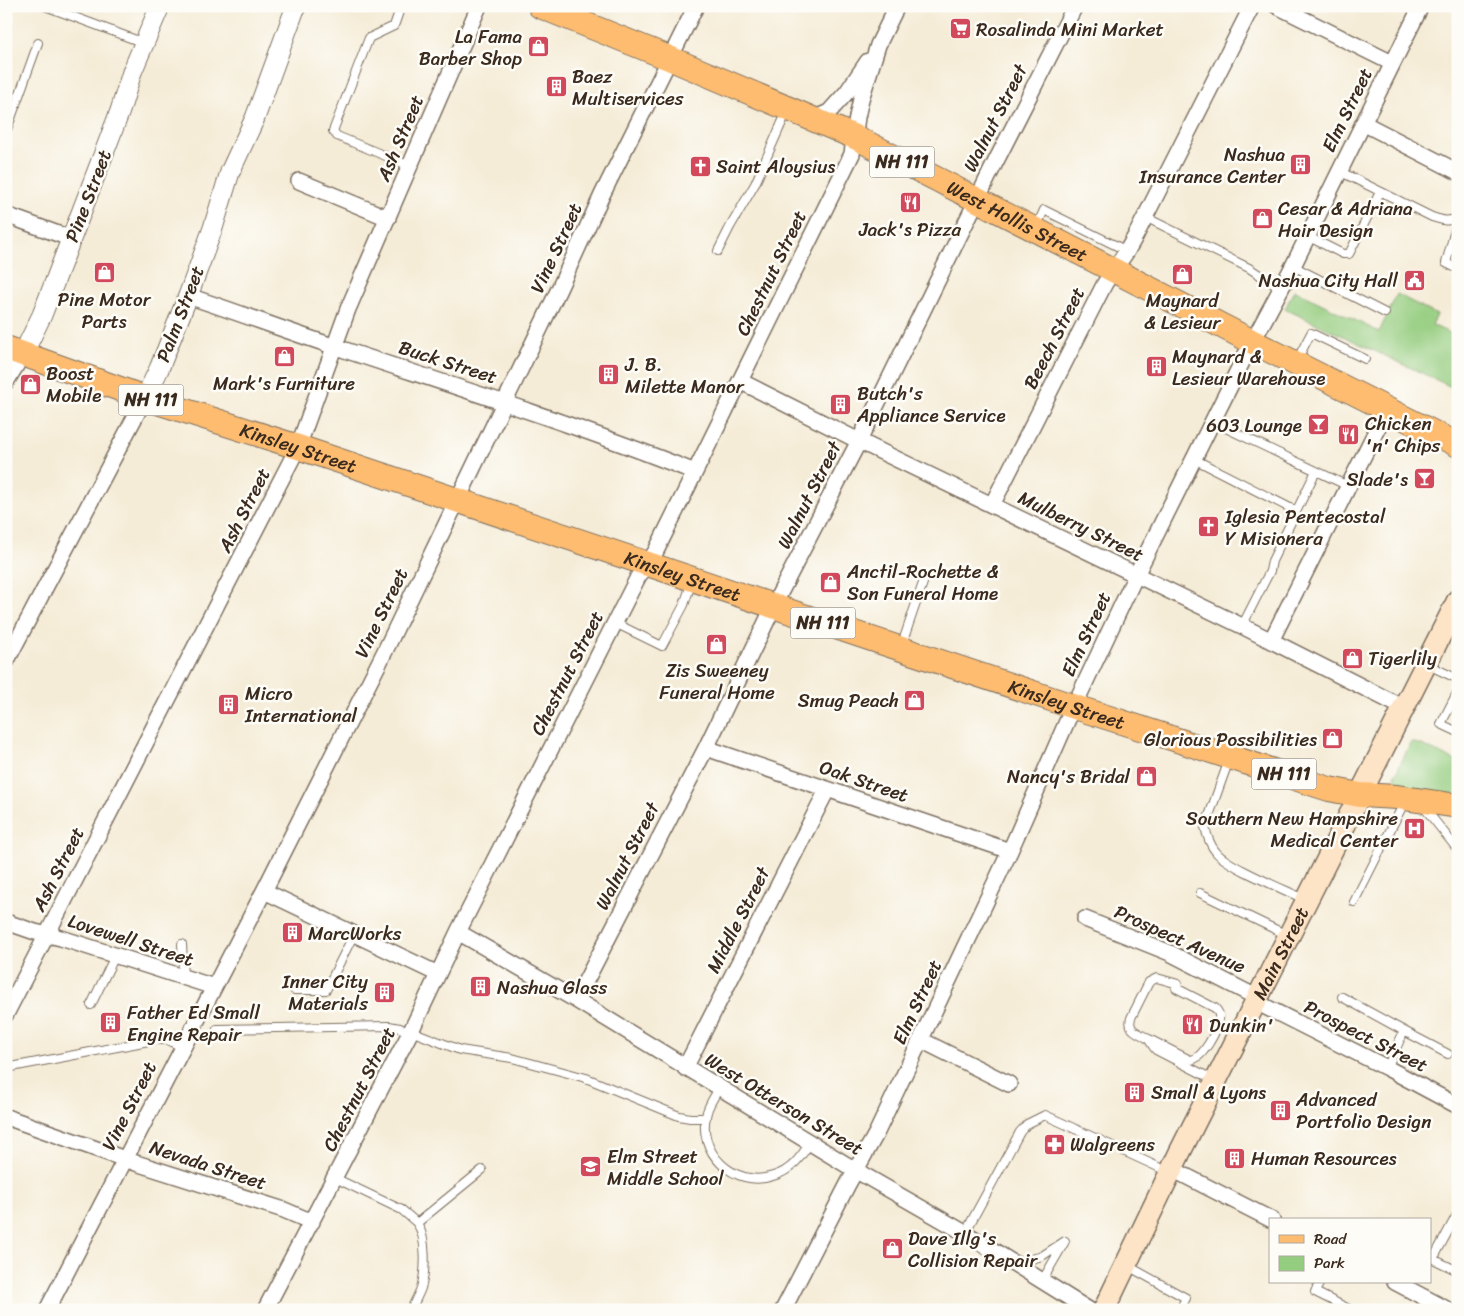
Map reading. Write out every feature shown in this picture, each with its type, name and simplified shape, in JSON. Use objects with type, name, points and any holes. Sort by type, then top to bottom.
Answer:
[{"type":"main road","name":"West Hollis Street","points":[[540,6],[669,58],[855,137],[1252,342],[1458,445]]},
{"type":"main road","name":"Kinsley Street","points":[[14,351],[145,398],[298,447],[1075,707],[1329,789],[1360,795]]},
{"type":"main road","name":"Main Street","points":[[1104,1310],[1171,1171],[1426,664],[1453,621],[1458,600]]},
{"type":"main road","name":"NH 111","points":[[1360,795],[1412,799],[1458,806]]},
{"type":"street","name":"Pine Street","points":[[6,382],[14,351],[39,324],[120,111],[132,72],[160,6]]},
{"type":"street","name":"Palm Street","points":[[6,662],[159,369],[216,222],[230,172],[254,118],[296,6]]},
{"type":"street","name":"Ash Street","points":[[6,1014],[298,447],[348,309],[479,6]]},
{"type":"street","name":"Vine Street","points":[[47,1310],[124,1158],[264,891],[389,644],[602,195],[696,6]]},
{"type":"street","name":"Chestnut Street","points":[[813,119],[832,109],[867,64],[897,6]]},
{"type":"street","name":"Walnut Street","points":[[576,1000],[706,748],[774,607],[859,441],[976,200],[1075,6]]},
{"type":"street","name":"Beech Street","points":[[992,505],[1105,283],[1128,251],[1252,6]]},
{"type":"street","points":[[1277,6],[1392,63]]},
{"type":"street","name":"Elm Street","points":[[783,1310],[855,1170],[876,1134],[1010,852],[1136,575],[1252,342],[1293,266],[1421,6]]},
{"type":"street","name":"Chestnut Street","points":[[265,1310],[410,1032],[458,932],[638,577],[656,550],[852,154],[861,99],[878,45]]},
{"type":"street","points":[[1363,123],[1458,172]]},
{"type":"street","points":[[299,181],[388,218]]},
{"type":"street","points":[[6,215],[72,239]]},
{"type":"street","name":"Buck Street","points":[[188,296],[595,433],[695,472]]},
{"type":"street","name":"Mulberry Street","points":[[740,381],[859,441],[1242,626],[1404,708]]},
{"type":"street","points":[[1271,642],[1387,409]]},
{"type":"street","name":"Oak Street","points":[[706,748],[1010,852]]},
{"type":"street","name":"Middle Street","points":[[685,1068],[827,790]]},
{"type":"street","points":[[264,891],[438,974]]},
{"type":"street","name":"Prospect Avenue","points":[[1085,919],[1170,953],[1257,1000]]},
{"type":"street","name":"Lovewell Street","points":[[6,922],[214,987]]},
{"type":"street","name":"West Otterson Street","points":[[458,932],[576,1000],[685,1068],[964,1233],[1089,1310]]},
{"type":"street","name":"Prospect Street","points":[[1257,1000],[1458,1106]]},
{"type":"street","points":[[921,1040],[1010,1084]]},
{"type":"street","name":"Nevada Street","points":[[6,1117],[284,1210],[312,1222]]},
{"type":"street","points":[[1171,1171],[1269,1219]]},
{"type":"street","points":[[1399,1284],[1448,1310]]},
{"type":"lane","points":[[45,6],[145,44]]},
{"type":"lane","points":[[402,6],[394,26],[369,38],[334,131],[337,136],[410,166]]},
{"type":"lane","points":[[6,132],[38,43]]},
{"type":"lane","points":[[718,251],[730,226],[755,184],[788,109]]},
{"type":"lane","points":[[1339,171],[1432,217],[1440,220],[1455,219],[1456,231],[1446,262],[1458,268]]},
{"type":"lane","points":[[1308,236],[1343,254],[1349,254],[1380,192]]},
{"type":"lane","points":[[1035,230],[1044,210],[1128,251]]},
{"type":"lane","points":[[1145,217],[1248,268],[1281,289]]},
{"type":"lane","points":[[1293,266],[1385,313]]},
{"type":"lane","points":[[1296,364],[1311,333],[1365,359]]},
{"type":"lane","points":[[1213,422],[1348,486]]},
{"type":"lane","points":[[1194,460],[1296,511]]},
{"type":"lane","points":[[1242,626],[1270,571],[1272,561],[1316,471]]},
{"type":"lane","points":[[901,648],[925,577]]},
{"type":"lane","points":[[615,623],[662,646],[684,604],[692,579]]},
{"type":"lane","points":[[1426,664],[1458,679]]},
{"type":"lane","points":[[1458,691],[1441,724],[1458,732]]},
{"type":"lane","points":[[1231,756],[1205,827],[1208,838],[1216,853],[1228,862],[1307,901]]},
{"type":"lane","points":[[1354,902],[1402,808],[1412,799],[1458,850]]},
{"type":"lane","points":[[1200,893],[1289,936]]},
{"type":"lane","points":[[294,990],[326,990],[354,934]]},
{"type":"lane","points":[[182,944],[182,978]]},
{"type":"lane","points":[[92,1006],[115,956]]},
{"type":"lane","points":[[1149,1039],[1190,1060],[1199,1058],[1204,1052],[1219,1020],[1218,1012],[1208,1004],[1177,986],[1157,978],[1149,982],[1129,1024],[1131,1029],[1149,1039],[1156,1050],[1216,1081]]},
{"type":"lane","points":[[1342,997],[1448,1054]]},
{"type":"lane","points":[[217,1029],[397,1027],[460,1050],[512,1058],[586,1078],[679,1116],[706,1118]]},
{"type":"lane","points":[[1387,1068],[1404,1031]]},
{"type":"lane","points":[[6,1068],[154,1040],[167,1040],[182,1047]]},
{"type":"lane","points":[[719,1088],[707,1110],[706,1135],[709,1148],[727,1169],[746,1178],[774,1176],[799,1160],[810,1143]]},
{"type":"lane","points":[[964,1233],[1020,1132],[1035,1119],[1046,1115],[1171,1171]]},
{"type":"lane","points":[[417,1223],[482,1170]]},
{"type":"lane","points":[[335,1178],[402,1210],[417,1223],[424,1241],[423,1276],[421,1288],[411,1310]]},
{"type":"lane","points":[[1458,1213],[1433,1259],[1458,1272]]},
{"type":"lane","points":[[1014,1264],[1028,1262],[1042,1256],[1065,1241],[1042,1281]]},
{"type":"lane","points":[[1126,1265],[1186,1298],[1180,1310]]},
{"type":"lane","points":[[1319,1284],[1315,1292],[1351,1310]]},
{"type":"green space","points":[[1294,290],[1379,332],[1397,294],[1437,315],[1432,325],[1458,337],[1458,390],[1285,309]]},
{"type":"green space","points":[[1411,742],[1422,745],[1458,762],[1458,795],[1398,788],[1395,775]]},
{"type":"place","name":"Rosalinda Mini Market","points":[[960,29]]},
{"type":"place","name":"La Fama Barber Shop","points":[[538,47]]},
{"type":"place","name":"Baez Multiservices","points":[[556,87]]},
{"type":"place","name":"Nashua Insurance Center","points":[[1301,165]]},
{"type":"place","name":"Saint Aloysius","points":[[700,166]]},
{"type":"place","name":"Jack's Pizza","points":[[910,203]]},
{"type":"place","name":"Cesar & Adriana Hair Design","points":[[1262,219]]},
{"type":"place","name":"Pine Motor Parts","points":[[104,273]]},
{"type":"place","name":"Maynard & Lesieur","points":[[1182,274]]},
{"type":"place","name":"Nashua City Hall","points":[[1414,280]]},
{"type":"place","name":"Mark's Furniture","points":[[284,357]]},
{"type":"place","name":"Maynard & Lesieur Warehouse","points":[[1156,367]]},
{"type":"place","name":"J. B. Milette Manor","points":[[609,375]]},
{"type":"place","name":"Boost Mobile","points":[[30,384]]},
{"type":"place","name":"Butch's Appliance Service","points":[[841,404]]},
{"type":"place","name":"603 Lounge","points":[[1318,425]]},
{"type":"place","name":"Chicken 'n' Chips","points":[[1349,434]]},
{"type":"place","name":"Slade's","points":[[1424,479]]},
{"type":"place","name":"Iglesia Pentecostal Y Misionera","points":[[1209,527]]},
{"type":"place","name":"Anctil-Rochette & Son Funeral Home","points":[[831,582]]},
{"type":"place","name":"Zis Sweeney Funeral Home","points":[[717,644]]},
{"type":"place","name":"Tigerlily","points":[[1352,658]]},
{"type":"place","name":"Smug Peach","points":[[915,700]]},
{"type":"place","name":"Micro International","points":[[229,704]]},
{"type":"place","name":"Glorious Possibilities","points":[[1333,739]]},
{"type":"place","name":"Nancy's Bridal","points":[[1146,776]]},
{"type":"place","name":"Southern New Hampshire Medical Center","points":[[1414,829]]},
{"type":"place","name":"MarcWorks","points":[[292,933]]},
{"type":"place","name":"Nashua Glass","points":[[481,987]]},
{"type":"place","name":"Inner City Materials","points":[[384,992]]},
{"type":"place","name":"Father Ed Small Engine Repair","points":[[111,1023]]},
{"type":"place","name":"Dunkin'","points":[[1193,1025]]},
{"type":"place","name":"Small & Lyons","points":[[1135,1092]]},
{"type":"place","name":"Advanced Portfolio Design","points":[[1280,1110]]},
{"type":"place","name":"Walgreens","points":[[1054,1144]]},
{"type":"place","name":"Human Resources","points":[[1235,1158]]},
{"type":"place","name":"Elm Street Middle School","points":[[591,1167]]},
{"type":"place","name":"Dave Illg's Collision Repair","points":[[892,1249]]}]
